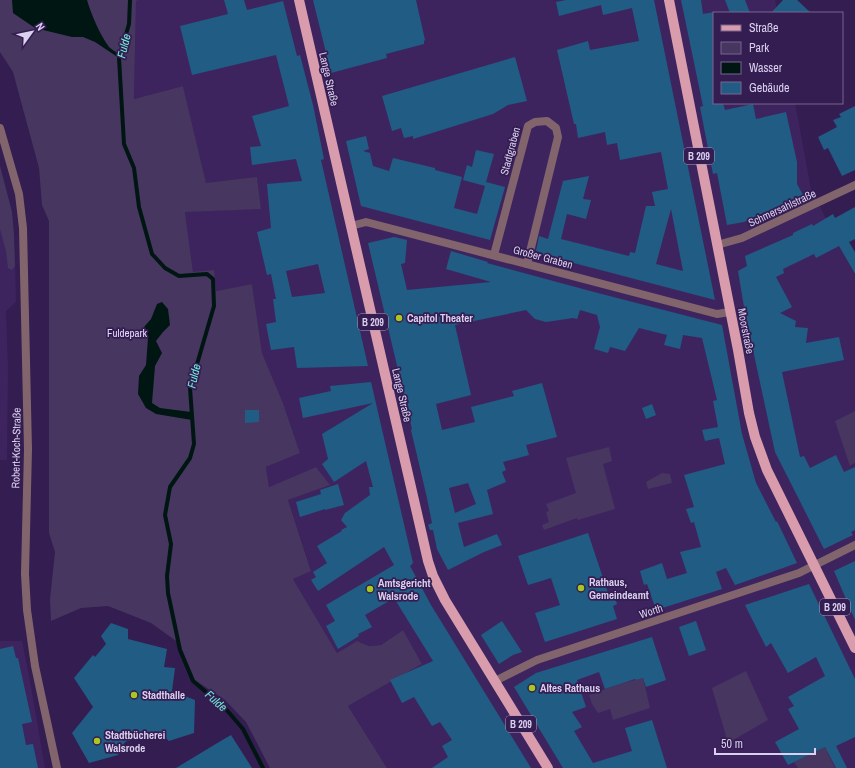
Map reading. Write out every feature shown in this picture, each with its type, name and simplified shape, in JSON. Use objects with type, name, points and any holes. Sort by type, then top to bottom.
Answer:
[{"type":"main road","name":"Lange Straße","points":[[299,0],[428,561],[433,576],[445,600],[548,768]]},
{"type":"main road","name":"Moorstraße","points":[[669,0],[749,413],[755,437],[767,470],[855,648]]},
{"type":"street","name":"Stadtgraben","points":[[494,255],[528,126],[535,122],[547,121],[556,128],[558,137],[527,264]]},
{"type":"street","name":"Robert-Koch-Straße","points":[[0,128],[19,194],[23,228],[28,449],[25,574],[27,610],[35,666],[57,768]]},
{"type":"street","name":"Schmersahlstraße","points":[[717,244],[742,238],[855,185]]},
{"type":"street","name":"Großer Graben","points":[[351,226],[366,222],[717,314],[730,312]]},
{"type":"street","name":"Worth","points":[[495,681],[537,660],[800,573],[855,545]]},
{"type":"shaded area","points":[[136,0],[775,0],[778,12],[713,12],[713,104],[795,104],[811,189],[855,276],[855,411],[836,421],[851,466],[855,463],[855,768],[387,768],[348,706],[422,664],[403,630],[381,645],[369,646],[357,641],[337,653],[293,579],[311,570],[288,500],[329,485],[316,467],[269,487],[266,467],[300,453],[283,403],[262,353],[252,284],[216,291],[193,272],[185,211],[261,209],[257,177],[206,184],[183,86],[134,99]]},
{"type":"shaded area","points":[[0,166],[12,212],[15,257],[16,302],[6,311],[8,366],[7,460],[0,460]]},
{"type":"shaded area","points":[[0,641],[22,641],[45,768],[0,768]]},
{"type":"green space","name":"Fuldepark","points":[[0,0],[138,0],[136,1],[134,99],[183,86],[206,183],[257,177],[261,209],[185,212],[193,272],[214,270],[216,291],[252,284],[262,353],[283,403],[300,453],[266,467],[269,487],[316,467],[330,485],[288,500],[311,571],[293,579],[337,653],[357,641],[369,646],[381,645],[403,630],[422,664],[348,706],[387,768],[270,768],[246,722],[225,700],[195,680],[179,643],[151,623],[108,606],[81,608],[51,621],[50,599],[55,552],[49,533],[49,221],[42,205],[39,168],[13,72],[0,52]]},
{"type":"green space","points":[[0,166],[12,212],[15,266],[12,270],[8,268],[6,251],[0,229]]},
{"type":"green space","points":[[855,411],[855,463],[850,466],[835,421]]},
{"type":"green space","points":[[609,447],[612,461],[603,464],[615,509],[578,520],[577,518],[544,530],[542,525],[549,522],[546,512],[549,511],[546,504],[576,493],[566,458]]},
{"type":"green space","points":[[662,473],[670,474],[672,483],[648,489],[646,482]]},
{"type":"green space","points":[[746,671],[768,720],[728,743],[712,688]]},
{"type":"green space","points":[[643,678],[650,708],[613,720],[610,709],[598,713],[592,704],[589,695],[623,683]]},
{"type":"green space","points":[[825,747],[835,768],[798,768],[794,762]]},
{"type":"water","points":[[12,0],[87,0],[93,18],[102,37],[109,47],[120,54],[119,58],[95,42],[83,37],[72,37],[35,28],[13,13]]},
{"type":"water","points":[[162,302],[168,309],[170,325],[156,341],[162,353],[155,366],[152,403],[160,408],[191,412],[192,420],[156,414],[146,408],[138,394],[139,376],[146,365],[148,338],[144,327],[151,319],[157,304]]},
{"type":"building","points":[[224,0],[244,0],[247,10],[283,1],[297,56],[300,55],[313,105],[324,159],[321,160],[368,366],[297,368],[294,347],[271,350],[266,324],[276,322],[273,299],[276,299],[271,274],[267,275],[257,232],[271,228],[267,184],[302,181],[296,159],[252,165],[250,147],[261,146],[252,116],[289,106],[276,55],[192,75],[180,26],[228,14]],"holes":[[[318,264],[325,293],[292,297],[286,271]]]},
{"type":"building","points":[[313,0],[416,0],[425,40],[424,44],[386,54],[387,58],[331,73]]},
{"type":"building","points":[[566,0],[654,0],[715,300],[543,255],[543,253],[536,251],[539,236],[548,239],[563,181],[589,176],[583,199],[591,200],[586,219],[567,214],[561,239],[629,256],[630,252],[635,253],[646,206],[655,206],[652,192],[668,189],[661,152],[620,160],[617,143],[607,145],[605,132],[578,138],[576,124],[574,124],[557,50],[588,41],[590,50],[639,41],[632,8],[603,15],[601,5],[559,16],[556,2]],"holes":[[[671,209],[683,271],[656,264]]]},
{"type":"building","points":[[681,0],[701,0],[703,14],[713,12],[713,104],[723,104],[725,110],[753,104],[756,119],[786,112],[797,162],[797,184],[803,195],[744,222],[727,225],[717,173],[713,174],[700,107],[703,106]]},
{"type":"building","points":[[725,0],[745,0],[750,12],[730,12]]},
{"type":"building","points":[[783,0],[797,0],[810,12],[772,12]]},
{"type":"building","points":[[515,57],[527,101],[508,105],[493,114],[413,139],[413,136],[404,138],[401,128],[392,131],[382,96]]},
{"type":"building","points":[[855,106],[855,170],[842,176],[828,148],[824,150],[818,137],[837,127],[833,120],[841,117],[839,114]]},
{"type":"building","points":[[366,136],[369,149],[363,151],[370,153],[373,166],[389,171],[393,158],[435,168],[435,170],[462,177],[454,208],[477,214],[485,186],[463,180],[467,165],[472,167],[476,150],[494,154],[486,182],[505,187],[490,240],[361,206],[346,141]]},
{"type":"building","points":[[855,207],[855,239],[849,242],[855,252],[855,274],[839,246],[816,258],[814,254],[783,269],[784,273],[776,277],[792,307],[780,313],[796,321],[795,327],[808,328],[806,343],[839,337],[844,360],[782,372],[800,457],[804,456],[810,468],[836,455],[844,472],[855,467],[855,530],[851,532],[853,535],[824,549],[775,452],[745,313],[738,271],[747,266],[745,256],[793,235],[793,233],[812,224],[813,226],[833,214],[835,218]]},
{"type":"building","points":[[394,237],[407,240],[405,263],[401,264],[407,290],[491,282],[446,269],[451,251],[488,262],[487,263],[722,325],[742,434],[756,483],[776,522],[777,521],[797,563],[735,585],[726,568],[716,572],[722,589],[656,610],[647,584],[644,585],[640,571],[662,563],[667,579],[687,573],[680,552],[701,547],[694,522],[691,523],[686,509],[694,507],[684,475],[725,464],[719,438],[705,441],[702,430],[718,427],[713,401],[717,400],[702,338],[683,335],[680,349],[664,345],[667,335],[639,328],[625,351],[610,347],[608,353],[594,349],[600,327],[597,315],[580,310],[577,319],[573,318],[546,322],[535,319],[526,310],[455,325],[471,395],[436,404],[442,430],[475,422],[471,407],[514,396],[512,391],[542,383],[557,437],[526,445],[529,455],[503,462],[506,470],[502,472],[506,482],[487,490],[493,514],[458,523],[464,547],[497,534],[502,545],[484,552],[448,570],[437,549],[433,530],[430,530],[428,525],[432,523],[427,498],[368,243]],"holes":[[[468,483],[476,504],[455,513],[449,488]]]},
{"type":"building","points":[[371,382],[413,563],[410,566],[431,605],[531,768],[432,768],[448,757],[442,746],[452,740],[440,722],[432,726],[414,697],[402,703],[390,680],[433,661],[394,598],[365,615],[372,627],[358,634],[359,636],[338,649],[326,626],[335,621],[326,605],[394,565],[384,547],[318,591],[311,580],[316,577],[313,572],[327,563],[317,546],[347,527],[341,520],[345,513],[370,495],[369,487],[373,487],[366,461],[334,482],[322,464],[328,459],[322,434],[373,403],[303,418],[299,398],[331,391],[330,386]]},
{"type":"building","points":[[652,404],[656,415],[646,419],[642,408]]},
{"type":"building","points":[[245,410],[259,410],[259,422],[245,423]]},
{"type":"building","points":[[338,484],[344,505],[300,517],[296,502],[321,494],[320,490]]},
{"type":"building","name":"Rathaus, Gemeindeamt","points":[[588,533],[608,593],[613,592],[617,604],[613,606],[617,619],[545,642],[535,613],[560,605],[551,578],[528,585],[518,556]]},
{"type":"building","points":[[855,561],[855,620],[834,571]]},
{"type":"building","points":[[809,584],[855,679],[855,737],[836,746],[847,768],[836,768],[825,747],[788,765],[775,742],[799,729],[788,709],[794,706],[788,697],[825,676],[816,657],[788,673],[771,643],[766,647],[745,605]]},
{"type":"building","points":[[502,621],[522,652],[513,655],[499,664],[481,635]]},
{"type":"building","points":[[696,621],[706,650],[689,656],[679,627]]},
{"type":"building","name":"Stadthalle","points":[[111,623],[128,629],[128,639],[167,649],[164,667],[175,668],[172,691],[195,700],[194,733],[169,741],[159,732],[125,742],[118,755],[89,763],[72,733],[93,707],[74,678],[93,655],[95,657],[106,644],[101,636]]},
{"type":"building","points":[[652,637],[666,680],[646,687],[643,678],[635,679],[605,689],[599,672],[577,680],[586,707],[572,712],[582,727],[574,731],[593,763],[632,751],[625,728],[652,720],[667,768],[563,768],[514,687],[536,673]]},
{"type":"building","points":[[13,646],[16,658],[18,658],[32,722],[22,724],[26,745],[33,744],[38,768],[0,768],[0,649]]},
{"type":"building","points":[[231,735],[252,768],[176,768],[219,742]]},
{"type":"waterway","name":"Fulde","points":[[130,0],[129,24],[119,58],[124,144],[134,168],[139,207],[152,254],[165,268],[179,276],[207,274],[213,279],[214,306],[190,388],[194,444],[190,458],[170,487],[165,515],[171,544],[167,576],[168,593],[180,650],[193,681],[225,708],[243,729],[263,768]]},
{"type":"place","name":"Capitol Theater","points":[[399,318]]},
{"type":"place","name":"Rathaus, Gemeindeamt","points":[[581,588]]},
{"type":"place","name":"Amtsgericht Walsrode","points":[[370,589]]},
{"type":"place","name":"Altes Rathaus","points":[[532,688]]},
{"type":"place","name":"Stadthalle","points":[[134,695]]},
{"type":"place","name":"Stadtbücherei Walsrode","points":[[97,741]]}]
